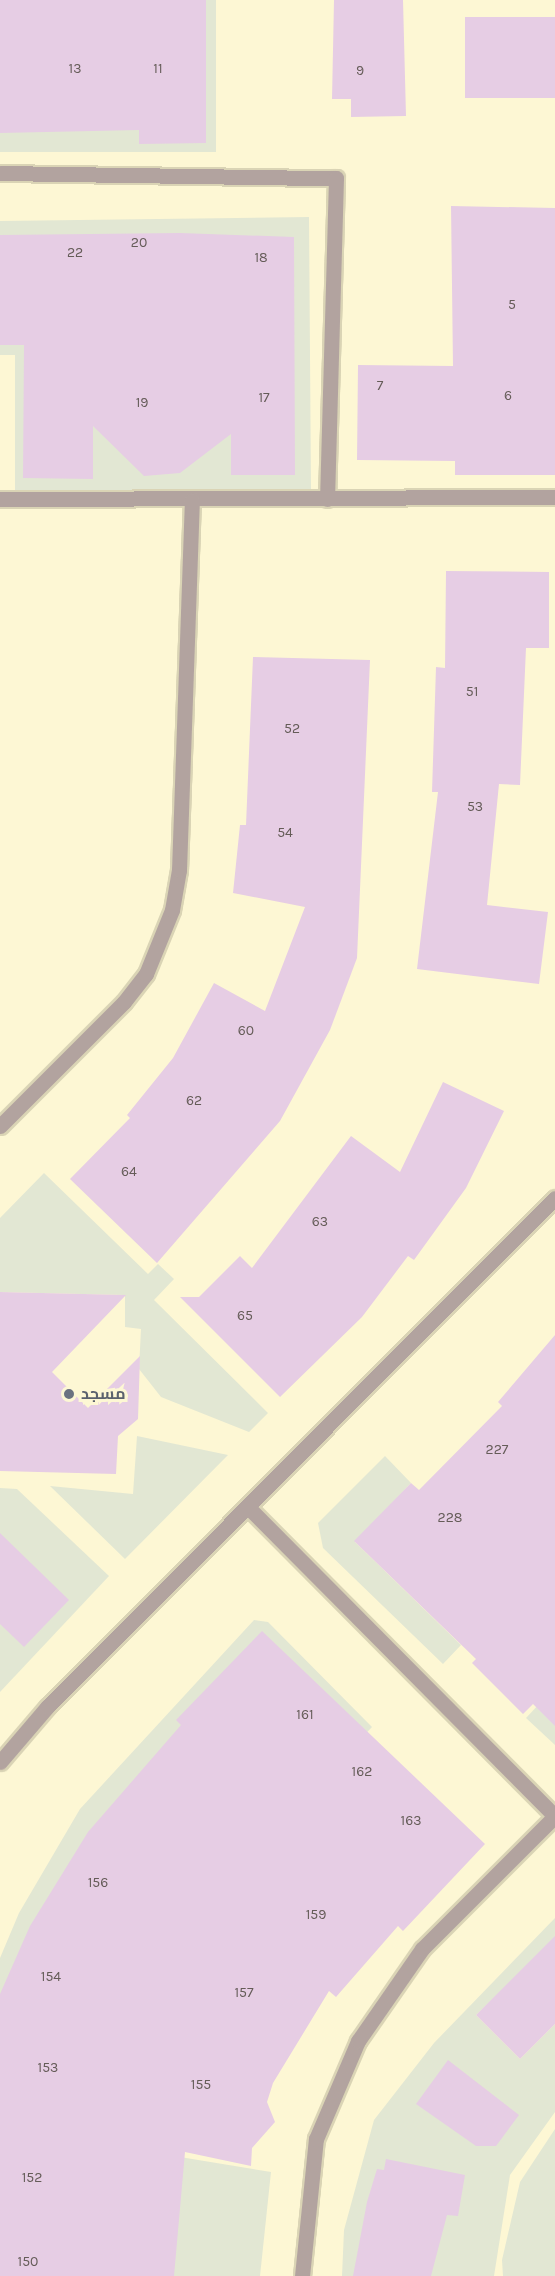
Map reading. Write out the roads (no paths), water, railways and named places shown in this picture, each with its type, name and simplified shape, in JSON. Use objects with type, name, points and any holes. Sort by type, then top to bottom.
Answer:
[{"type":"street","points":[[0,173],[336,177],[327,499]]},
{"type":"street","points":[[0,499],[555,497]]},
{"type":"street","points":[[0,1126],[124,1002],[146,974],[172,910],[179,870],[192,500]]},
{"type":"street","points":[[0,1762],[47,1707],[555,1198]]},
{"type":"street","points":[[248,1507],[555,1816],[422,1949],[358,2041],[316,2139],[302,2276]]},
{"type":"place","name":"مسجد","points":[[69,1394]]}]
